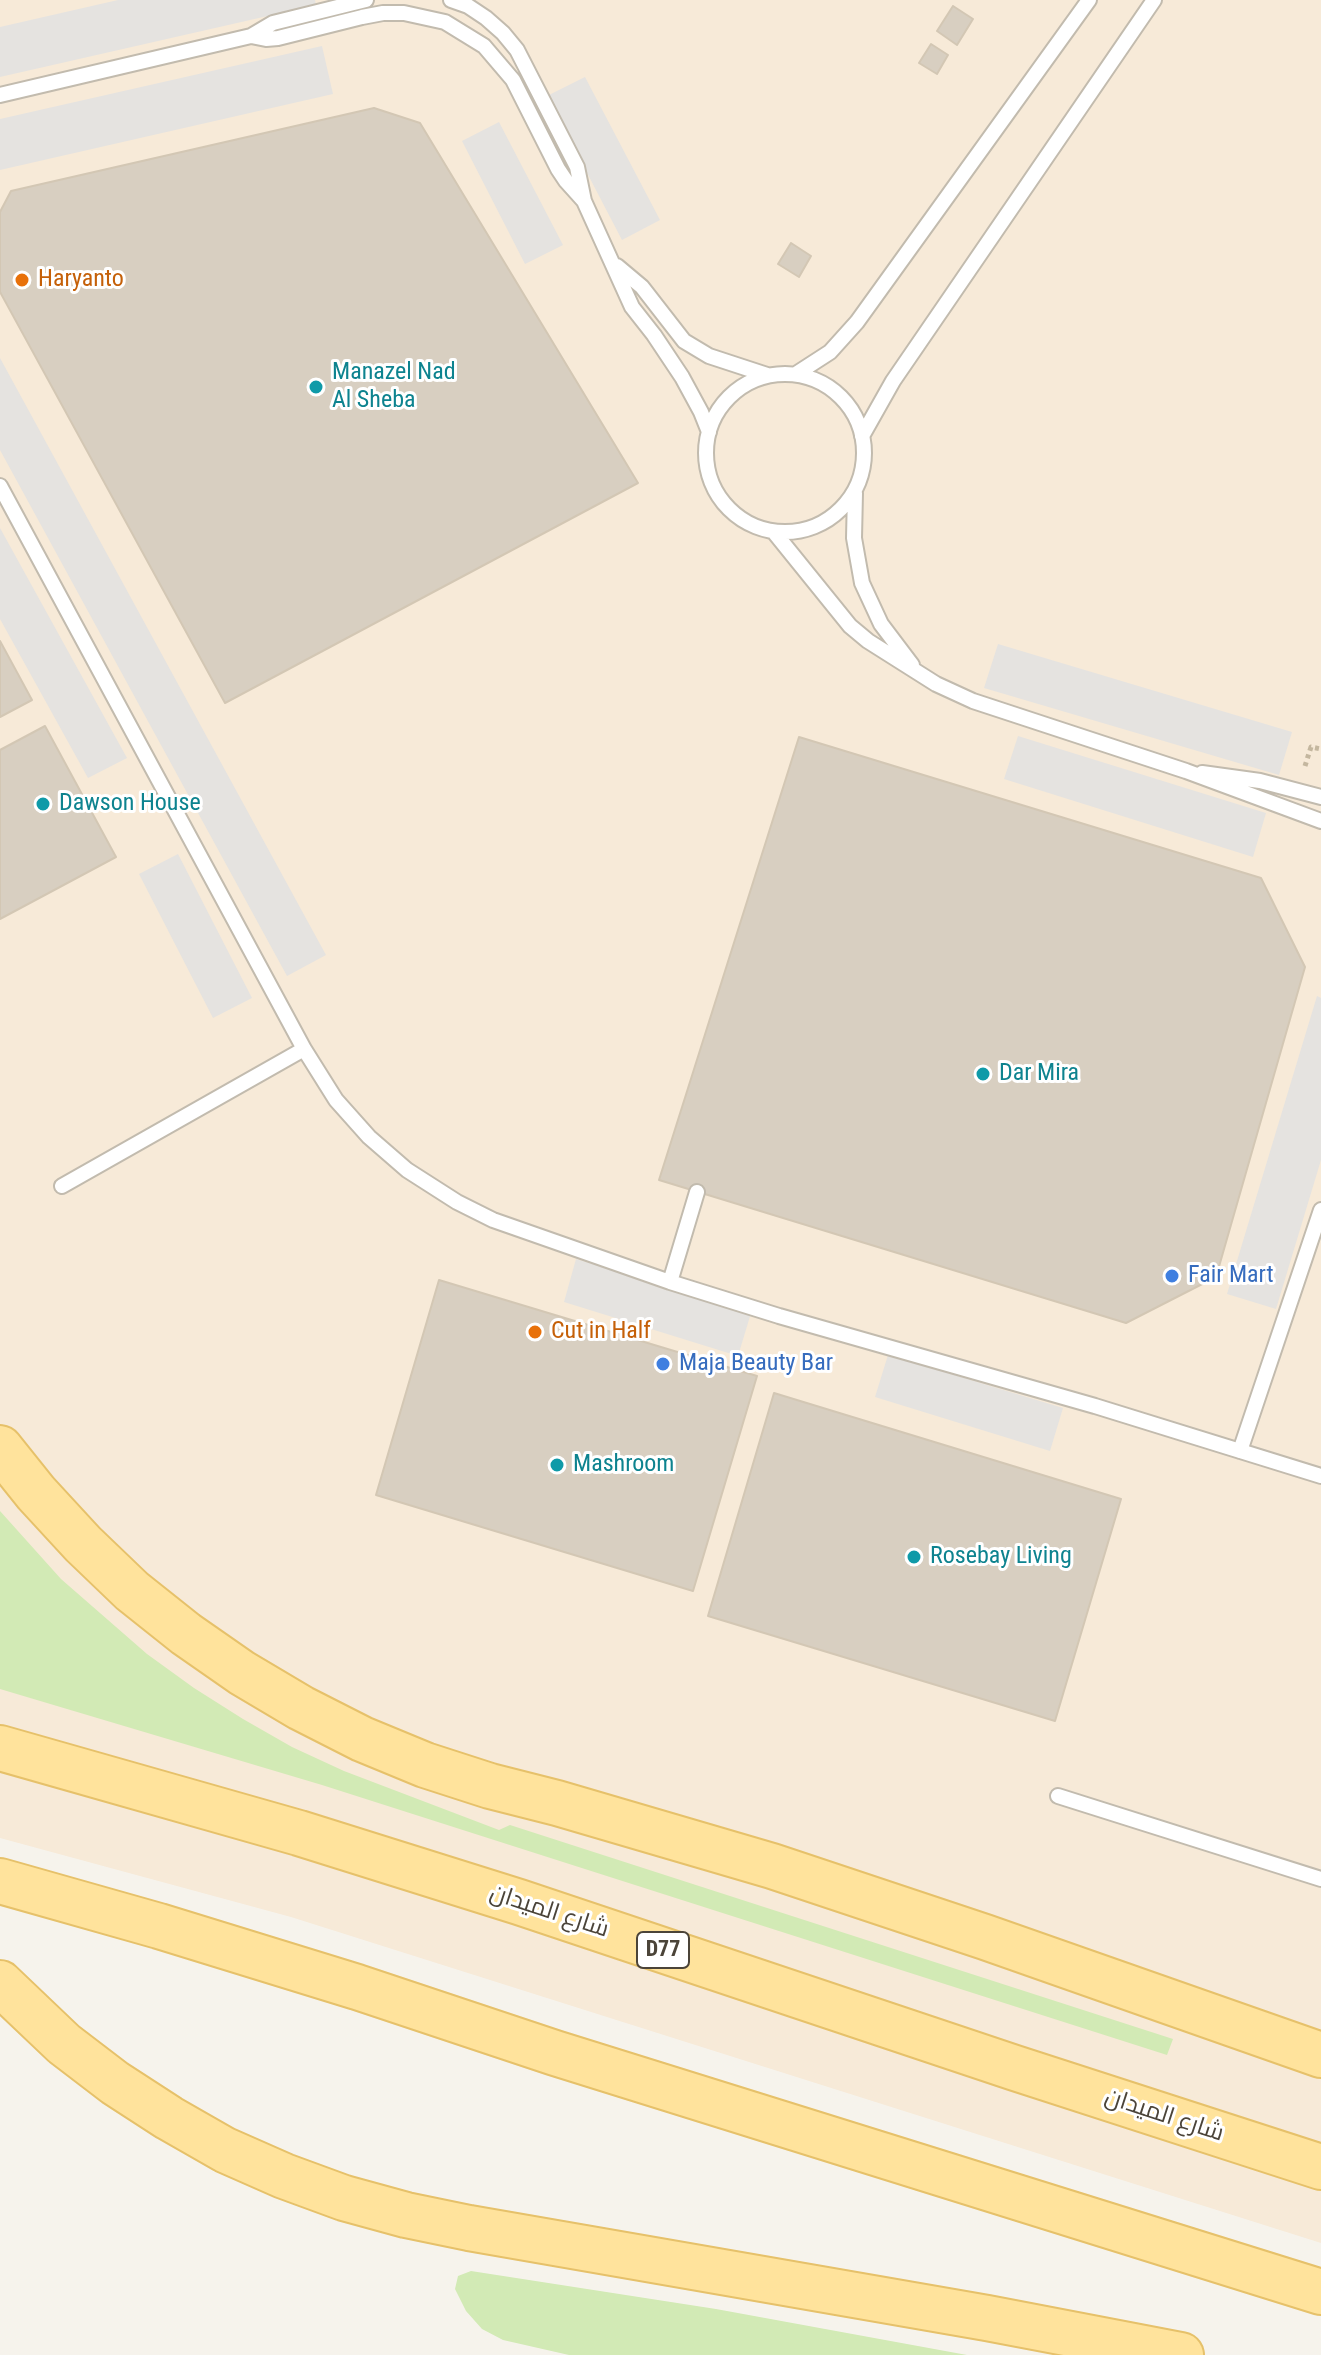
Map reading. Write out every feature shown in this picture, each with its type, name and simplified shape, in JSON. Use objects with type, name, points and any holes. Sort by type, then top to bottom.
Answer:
[{"type":"main road","points":[[0,1448],[83,1544],[132,1591],[242,1673],[362,1739],[425,1765],[490,1786],[772,1866],[1321,2055]]},
{"type":"main road","name":"شارع الميدان","points":[[0,1748],[285,1829],[519,1902],[1321,2167]]},
{"type":"main road","points":[[0,1881],[312,1973],[555,2053],[1321,2292]]},
{"type":"main road","points":[[0,1983],[64,2044],[115,2083],[169,2118],[225,2150],[344,2198],[406,2215],[1181,2355]]},
{"type":"lane","points":[[0,95],[251,36],[273,23],[366,0]]},
{"type":"lane","points":[[451,0],[468,6],[486,18],[517,50],[577,167],[584,201],[632,307],[668,354],[709,432]]},
{"type":"lane","points":[[796,374],[830,352],[857,322],[1089,0]]},
{"type":"lane","points":[[862,436],[893,381],[1154,0]]},
{"type":"lane","points":[[251,36],[278,38],[383,13],[404,13],[445,22],[484,46],[500,62],[513,80],[566,181],[584,201]]},
{"type":"lane","points":[[613,263],[642,287],[684,341],[709,356],[767,376]]},
{"type":"lane","points":[[796,374],[815,379],[839,395],[856,418],[865,455],[855,492],[844,507],[812,528],[774,532],[740,519],[726,507],[715,491],[706,457],[709,432],[712,420],[722,405],[750,382],[767,376],[796,374]]},
{"type":"lane","points":[[0,486],[304,1049],[336,1100],[369,1137],[407,1170],[457,1202],[493,1220],[670,1282],[1321,1476]]},
{"type":"lane","points":[[855,492],[854,538],[862,583],[881,624],[917,672]]},
{"type":"lane","points":[[774,532],[850,626],[936,684],[973,701],[1186,771],[1321,821]]},
{"type":"lane","points":[[1186,771],[1260,781],[1321,797]]},
{"type":"lane","points":[[62,1186],[304,1049]]},
{"type":"lane","points":[[670,1282],[697,1192]]},
{"type":"lane","points":[[1240,1451],[1321,1210]]},
{"type":"lane","points":[[1058,1796],[1321,1879]]},
{"type":"shaded area","points":[[0,0],[1321,0],[1321,2243],[291,1917],[0,1838]]},
{"type":"shaded area","points":[[118,0],[315,0],[316,5],[0,77],[0,27]]},
{"type":"shaded area","points":[[322,46],[333,94],[0,170],[0,119]]},
{"type":"shaded area","points":[[585,77],[660,220],[622,240],[547,96]]},
{"type":"shaded area","points":[[499,122],[563,245],[525,264],[462,141]]},
{"type":"shaded area","points":[[0,358],[326,955],[287,976],[0,450]]},
{"type":"shaded area","points":[[0,528],[127,758],[88,778],[0,619]]},
{"type":"shaded area","points":[[998,644],[1292,732],[1279,775],[984,688]]},
{"type":"shaded area","points":[[1018,736],[1266,813],[1253,857],[1004,779]]},
{"type":"shaded area","points":[[178,854],[252,998],[213,1018],[139,874]]},
{"type":"shaded area","points":[[1317,996],[1321,998],[1321,1160],[1276,1309],[1227,1294]]},
{"type":"shaded area","points":[[576,1259],[751,1313],[738,1356],[564,1302]]},
{"type":"shaded area","points":[[888,1355],[1063,1408],[1050,1451],[875,1397]]},
{"type":"green space","points":[[0,1511],[61,1579],[147,1654],[194,1688],[292,1747],[344,1771],[499,1830],[510,1825],[1173,2039],[1167,2055],[322,1785],[0,1689]]},
{"type":"green space","points":[[471,2271],[716,2309],[967,2355],[569,2355],[503,2340],[482,2329],[466,2311],[455,2289],[458,2276]]},
{"type":"building","points":[[953,6],[973,19],[957,45],[937,31]]},
{"type":"building","points":[[931,44],[948,55],[937,74],[919,63]]},
{"type":"building","name":"Manazel Nad Al Sheba","points":[[374,108],[420,123],[638,483],[225,703],[0,292],[0,212],[11,191]]},
{"type":"building","points":[[791,243],[811,256],[799,277],[778,264]]},
{"type":"building","points":[[0,641],[32,700],[0,717]]},
{"type":"building","name":"Dawson House","points":[[45,726],[116,857],[0,919],[0,750]]},
{"type":"building","name":"Dar Mira","points":[[799,737],[1261,878],[1305,967],[1216,1277],[1126,1323],[659,1180]]},
{"type":"building","name":"Mashroom","points":[[439,1280],[757,1376],[693,1591],[376,1495]]},
{"type":"building","name":"Rosebay Living","points":[[774,1393],[1121,1499],[1055,1721],[708,1616]]},
{"type":"place","name":"Haryanto","points":[[22,280]]},
{"type":"place","name":"Manazel Nad Al Sheba","points":[[316,387]]},
{"type":"place","name":"Dawson House","points":[[43,804]]},
{"type":"place","name":"Dar Mira","points":[[983,1074]]},
{"type":"place","name":"Fair Mart","points":[[1172,1276]]},
{"type":"place","name":"Cut in Half","points":[[535,1332]]},
{"type":"place","name":"Maja Beauty Bar","points":[[663,1364]]},
{"type":"place","name":"Mashroom","points":[[557,1465]]},
{"type":"place","name":"Rosebay Living","points":[[914,1557]]}]
